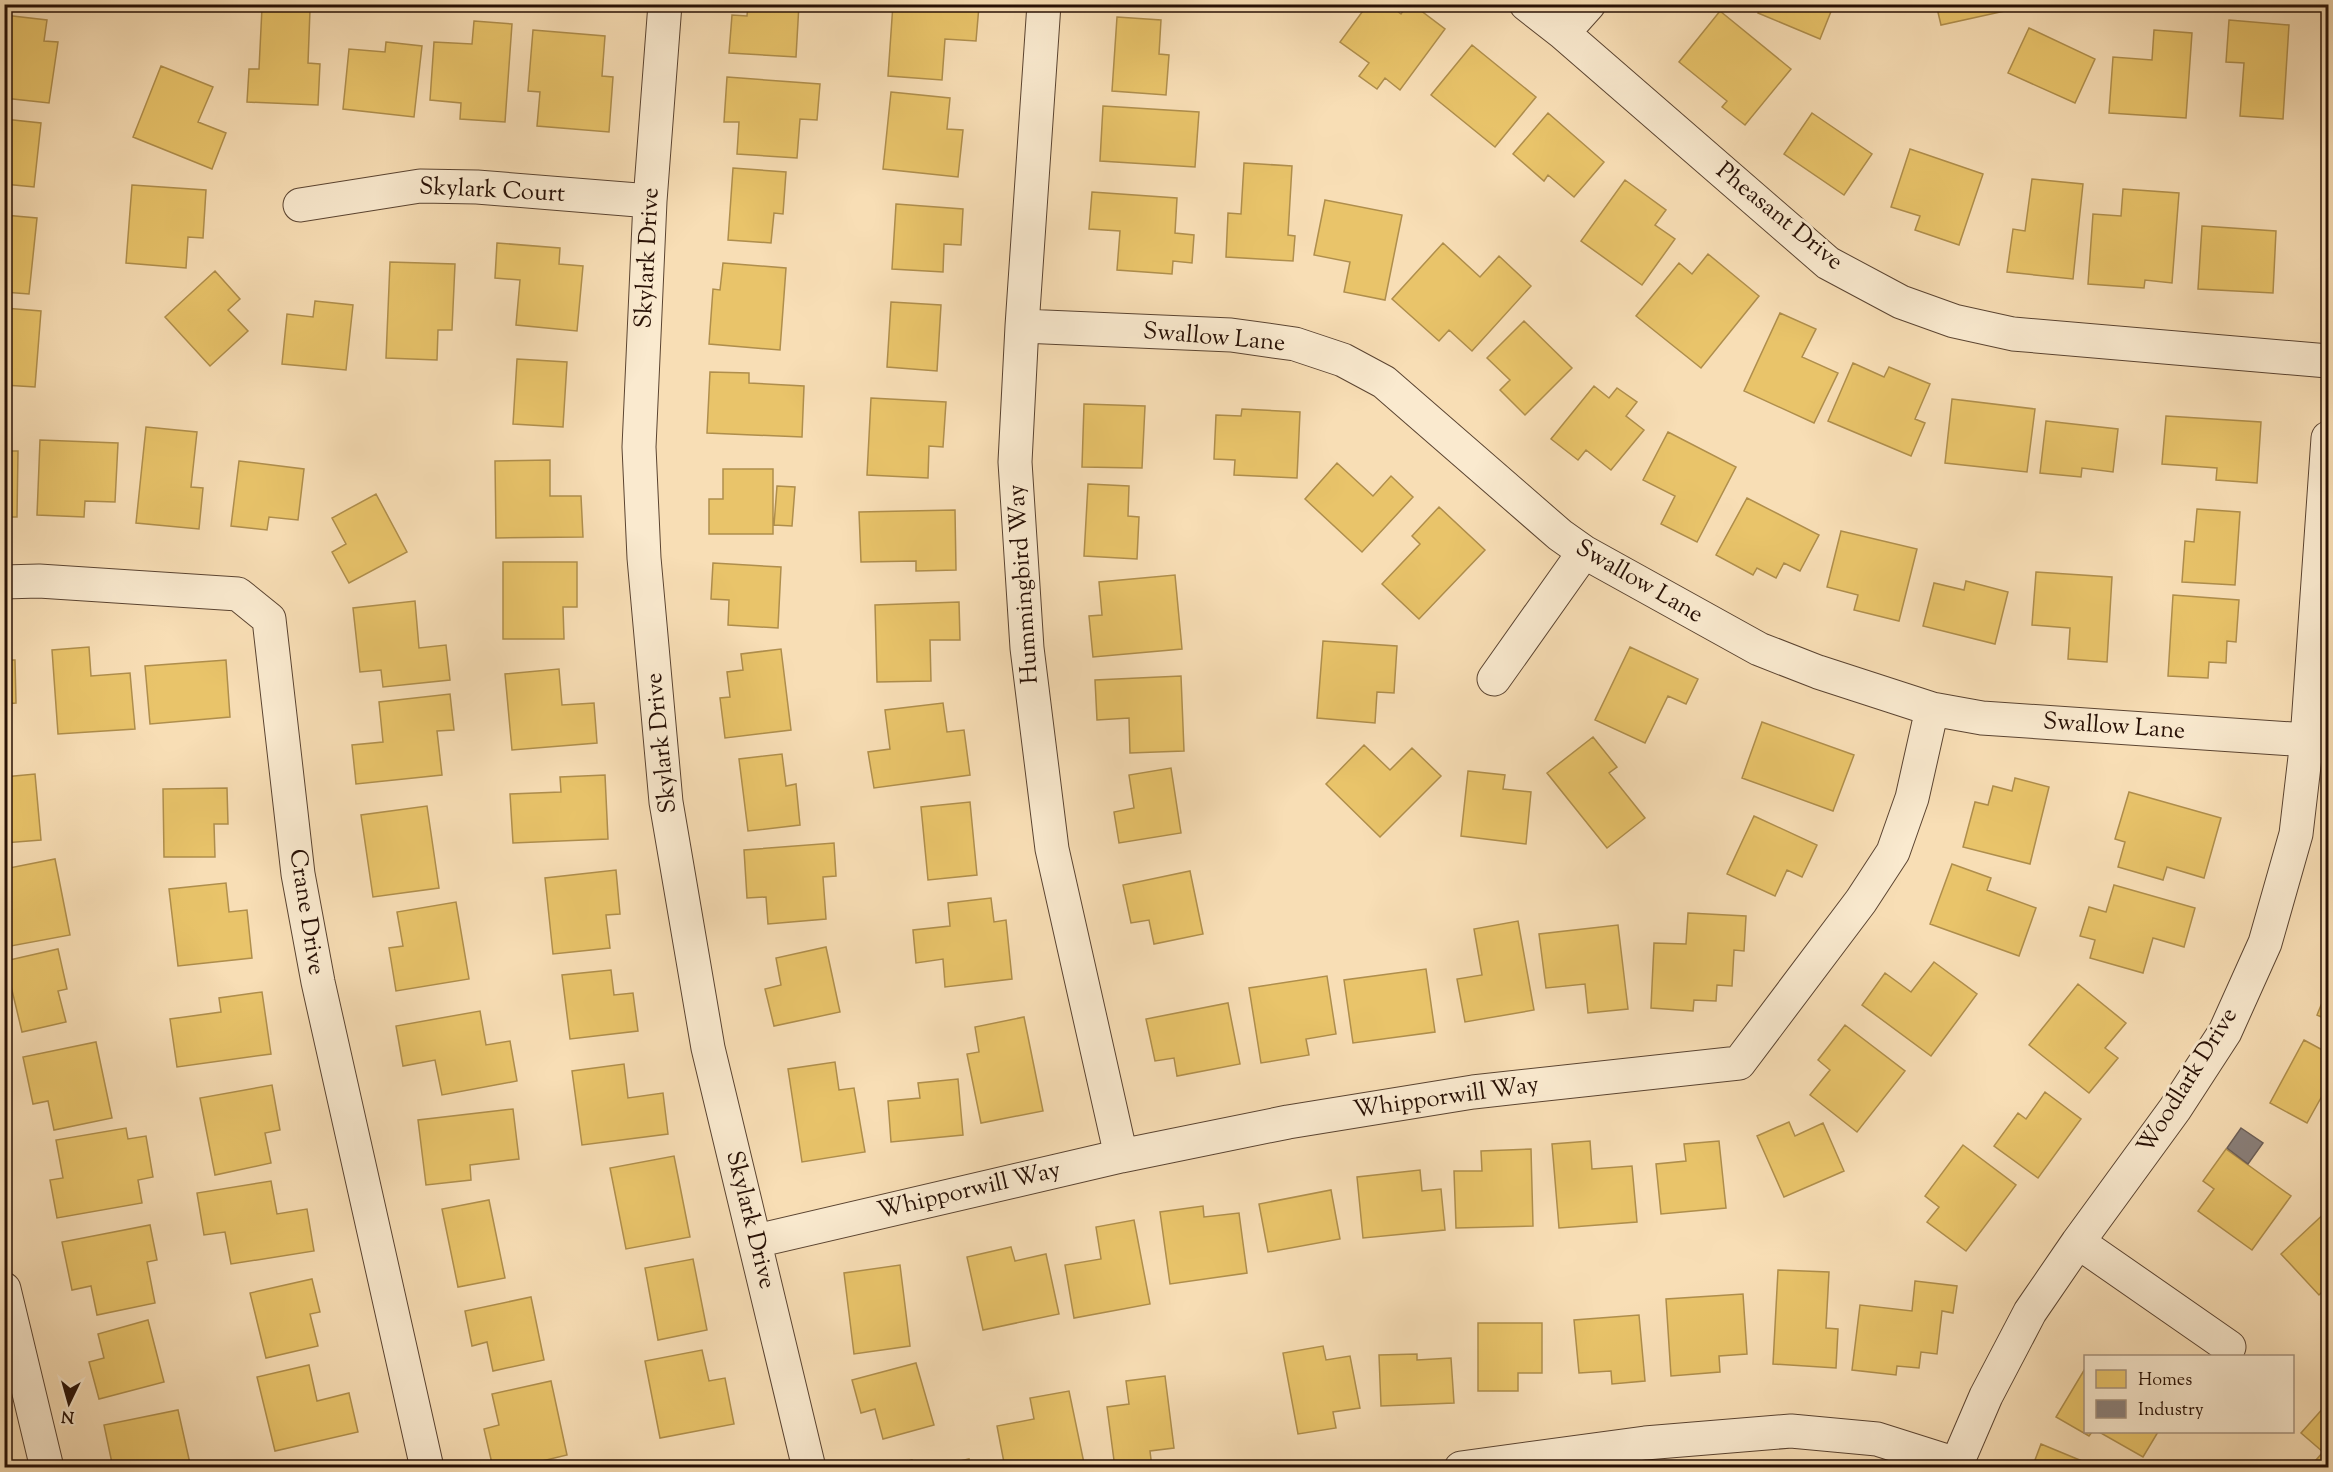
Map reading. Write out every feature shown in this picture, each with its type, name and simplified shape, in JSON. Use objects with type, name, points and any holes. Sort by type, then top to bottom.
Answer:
[{"type":"street","name":"Skylark Drive","points":[[665,4],[650,201],[639,447],[644,558],[666,802],[708,1048],[809,1467]]},
{"type":"street","name":"Hummingbird Way","points":[[1044,4],[1015,462],[1027,648],[1052,849],[1121,1156]]},
{"type":"street","name":"Pheasant Drive","points":[[1526,4],[1563,33],[1828,263],[1901,302],[1954,321],[2013,334],[2328,362]]},
{"type":"street","points":[[1563,33],[1589,4]]},
{"type":"street","name":"Skylark Court","points":[[300,206],[420,186],[477,187],[650,201]]},
{"type":"street","name":"Swallow Lane","points":[[1022,326],[1231,336],[1295,344],[1343,360],[1384,382],[1560,535],[1584,552],[1759,650],[1932,709],[1982,718],[2307,740]]},
{"type":"street","name":"Woodlark Drive","points":[[1956,1466],[1986,1396],[2030,1312],[2175,1109],[2225,1032],[2265,943],[2296,834],[2307,740],[2328,438]]},
{"type":"street","points":[[1494,679],[1584,552]]},
{"type":"street","name":"Crane Drive","points":[[4,582],[39,581],[237,594],[269,619],[298,874],[318,982],[427,1467]]},
{"type":"street","name":"Whipporwill Way","points":[[756,1241],[1121,1156],[1288,1122],[1473,1092],[1739,1063],[1861,901],[1893,852],[1912,798],[1932,709]]},
{"type":"street","points":[[2078,1242],[2229,1347]]},
{"type":"street","points":[[4,1289],[47,1467]]},
{"type":"street","points":[[1461,1467],[1645,1443],[1791,1431],[1877,1439],[1956,1466]]},
{"type":"building: Homes","points":[[56,4],[75,4],[74,10]]},
{"type":"building: Homes","points":[[748,4],[799,4],[796,57],[729,53],[732,15],[747,16]]},
{"type":"building: Homes","points":[[893,4],[979,6],[976,41],[945,39],[942,80],[888,76]]},
{"type":"building: Homes","points":[[1368,4],[1388,4],[1401,14],[1408,4],[1412,4],[1445,29],[1400,90],[1385,78],[1377,89],[1359,76],[1369,63],[1340,42]]},
{"type":"building: Homes","points":[[1761,4],[1834,4],[1820,39],[1758,13]]},
{"type":"building: Homes","points":[[1936,4],[2013,4],[2014,9],[1941,25]]},
{"type":"building: Homes","points":[[262,8],[310,10],[308,63],[320,64],[318,105],[247,102],[249,69],[259,69]]},
{"type":"building: Homes","points":[[1720,11],[1791,69],[1745,125],[1722,107],[1727,101],[1679,62]]},
{"type":"building: Homes","points":[[4,15],[47,20],[44,41],[58,42],[49,103],[4,98]]},
{"type":"building: Homes","points":[[1117,17],[1161,20],[1159,54],[1169,55],[1166,95],[1112,91]]},
{"type":"building: Homes","points":[[2229,20],[2289,25],[2283,119],[2240,116],[2244,63],[2226,62]]},
{"type":"building: Homes","points":[[474,21],[512,24],[505,122],[460,119],[461,103],[430,100],[434,42],[472,44]]},
{"type":"building: Homes","points":[[2029,28],[2095,59],[2075,103],[2008,73]]},
{"type":"building: Homes","points":[[533,30],[605,36],[602,76],[613,77],[609,132],[537,126],[540,92],[528,91]]},
{"type":"building: Homes","points":[[2154,30],[2192,33],[2186,118],[2109,113],[2113,57],[2152,60]]},
{"type":"building: Homes","points":[[386,42],[422,46],[414,117],[343,109],[349,49],[385,52]]},
{"type":"building: Homes","points":[[1472,45],[1536,97],[1495,147],[1431,95]]},
{"type":"building: Homes","points":[[161,66],[213,87],[198,122],[226,133],[212,169],[133,137]]},
{"type":"building: Homes","points":[[727,77],[820,84],[817,120],[800,119],[797,158],[737,154],[739,122],[724,122]]},
{"type":"building: Homes","points":[[891,92],[950,98],[947,129],[963,130],[958,177],[883,169]]},
{"type":"building: Homes","points":[[1103,106],[1199,112],[1195,167],[1100,161]]},
{"type":"building: Homes","points":[[1548,113],[1604,162],[1574,197],[1548,175],[1544,181],[1513,154]]},
{"type":"building: Homes","points":[[1812,113],[1872,154],[1844,195],[1784,154]]},
{"type":"building: Homes","points":[[4,119],[41,123],[34,187],[4,184]]},
{"type":"building: Homes","points":[[1910,149],[1983,174],[1959,245],[1915,230],[1920,216],[1891,207]]},
{"type":"building: Homes","points":[[1244,163],[1292,166],[1288,235],[1295,236],[1293,261],[1226,257],[1228,213],[1241,214]]},
{"type":"building: Homes","points":[[733,168],[786,172],[783,214],[774,213],[771,243],[728,240]]},
{"type":"building: Homes","points":[[2032,179],[2083,184],[2073,279],[2007,272],[2013,229],[2025,231]]},
{"type":"building: Homes","points":[[1625,180],[1666,210],[1655,225],[1675,239],[1642,285],[1581,241]]},
{"type":"building: Homes","points":[[132,185],[206,190],[203,238],[188,237],[186,268],[126,263]]},
{"type":"building: Homes","points":[[2123,189],[2179,193],[2172,283],[2145,280],[2144,288],[2088,284],[2093,214],[2121,216]]},
{"type":"building: Homes","points":[[1092,192],[1177,198],[1175,233],[1194,235],[1192,263],[1173,261],[1172,274],[1117,270],[1120,231],[1089,229]]},
{"type":"building: Homes","points":[[1325,200],[1402,215],[1385,300],[1344,292],[1350,262],[1314,255]]},
{"type":"building: Homes","points":[[896,204],[963,209],[961,245],[944,244],[943,272],[892,269]]},
{"type":"building: Homes","points":[[4,215],[37,218],[29,294],[4,292]]},
{"type":"building: Homes","points":[[2202,226],[2276,231],[2273,293],[2198,289]]},
{"type":"building: Homes","points":[[497,243],[560,248],[559,264],[583,266],[577,331],[516,325],[520,280],[495,278]]},
{"type":"building: Homes","points":[[1443,243],[1480,277],[1499,256],[1531,286],[1472,351],[1449,330],[1439,341],[1392,299]]},
{"type":"building: Homes","points":[[1708,254],[1759,296],[1701,368],[1636,316],[1679,263],[1692,274]]},
{"type":"building: Homes","points":[[390,262],[455,264],[452,330],[438,330],[437,360],[386,358]]},
{"type":"building: Homes","points":[[723,263],[786,268],[780,350],[709,344],[713,289],[720,290]]},
{"type":"building: Homes","points":[[215,271],[240,299],[228,310],[248,331],[210,366],[165,317]]},
{"type":"building: Homes","points":[[315,301],[353,305],[346,370],[282,364],[287,314],[313,317]]},
{"type":"building: Homes","points":[[891,302],[941,305],[937,371],[887,367]]},
{"type":"building: Homes","points":[[4,308],[41,311],[35,387],[4,385]]},
{"type":"building: Homes","points":[[1780,313],[1816,329],[1802,357],[1838,373],[1814,423],[1744,391]]},
{"type":"building: Homes","points":[[1524,321],[1572,368],[1525,415],[1500,390],[1510,380],[1487,358]]},
{"type":"building: Homes","points":[[517,359],[567,362],[563,427],[513,424]]},
{"type":"building: Homes","points":[[1853,363],[1884,377],[1889,367],[1930,384],[1915,419],[1925,423],[1911,456],[1828,421]]},
{"type":"building: Homes","points":[[710,372],[749,373],[749,383],[804,386],[802,437],[707,433]]},
{"type":"building: Homes","points":[[1594,386],[1609,398],[1617,388],[1637,402],[1626,416],[1644,430],[1611,470],[1586,450],[1578,460],[1551,439]]},
{"type":"building: Homes","points":[[871,398],[946,402],[943,447],[929,446],[928,478],[867,475]]},
{"type":"building: Homes","points":[[1952,399],[2035,409],[2027,472],[1945,463]]},
{"type":"building: Homes","points":[[1084,404],[1145,406],[1142,468],[1082,467]]},
{"type":"building: Homes","points":[[1242,409],[1300,412],[1297,478],[1234,475],[1235,460],[1214,459],[1216,415],[1241,416]]},
{"type":"building: Homes","points":[[2166,416],[2261,422],[2257,483],[2216,480],[2217,468],[2162,464]]},
{"type":"building: Homes","points":[[2046,421],[2118,429],[2113,472],[2082,468],[2081,477],[2040,473]]},
{"type":"building: Homes","points":[[146,427],[197,432],[191,487],[203,488],[199,529],[136,523]]},
{"type":"building: Homes","points":[[1668,432],[1736,467],[1697,542],[1661,524],[1675,496],[1643,480]]},
{"type":"building: Homes","points":[[40,440],[118,443],[115,502],[85,501],[84,517],[37,515]]},
{"type":"building: Homes","points":[[4,451],[18,451],[17,517],[4,517]]},
{"type":"building: Homes","points":[[550,460],[550,496],[581,496],[583,537],[496,538],[495,461]]},
{"type":"building: Homes","points":[[239,461],[304,469],[298,520],[269,517],[267,530],[231,526]]},
{"type":"building: Homes","points":[[1337,463],[1373,496],[1391,476],[1413,497],[1362,552],[1305,499]]},
{"type":"building: Homes","points":[[723,469],[773,469],[773,534],[709,534],[709,499],[723,499]]},
{"type":"building: Homes","points":[[1088,484],[1129,486],[1128,516],[1139,517],[1137,559],[1084,556]]},
{"type":"building: Homes","points":[[777,486],[795,487],[792,526],[774,525]]},
{"type":"building: Homes","points":[[376,494],[407,552],[349,583],[332,552],[346,544],[332,518]]},
{"type":"building: Homes","points":[[1747,498],[1819,535],[1800,571],[1784,563],[1776,578],[1757,568],[1753,575],[1716,555]]},
{"type":"building: Homes","points":[[1439,507],[1485,550],[1419,619],[1382,584],[1420,544],[1412,536]]},
{"type":"building: Homes","points":[[2197,509],[2240,512],[2235,585],[2182,582],[2185,541],[2194,542]]},
{"type":"building: Homes","points":[[955,510],[956,570],[916,571],[916,561],[861,562],[859,512]]},
{"type":"building: Homes","points":[[1841,531],[1917,549],[1899,621],[1854,610],[1858,595],[1827,587]]},
{"type":"building: Homes","points":[[503,562],[577,562],[577,607],[563,607],[564,639],[503,639]]},
{"type":"building: Homes","points":[[713,563],[781,567],[778,628],[728,625],[729,600],[711,599]]},
{"type":"building: Homes","points":[[2036,572],[2112,577],[2107,662],[2068,659],[2070,628],[2032,625]]},
{"type":"building: Homes","points":[[1175,575],[1182,649],[1093,657],[1089,616],[1102,615],[1099,582]]},
{"type":"building: Homes","points":[[1966,581],[2008,592],[1995,644],[1923,626],[1934,583],[1964,590]]},
{"type":"building: Homes","points":[[2173,595],[2239,600],[2236,642],[2227,641],[2226,663],[2209,662],[2208,678],[2168,676]]},
{"type":"building: Homes","points":[[415,601],[419,648],[446,645],[450,680],[383,687],[381,670],[360,672],[353,608]]},
{"type":"building: Homes","points":[[959,602],[960,640],[930,640],[931,681],[877,682],[875,605]]},
{"type":"building: Homes","points":[[1323,641],[1397,646],[1394,693],[1377,692],[1375,723],[1317,718]]},
{"type":"building: Homes","points":[[89,647],[91,676],[130,673],[135,729],[58,734],[52,650]]},
{"type":"building: Homes","points":[[1630,647],[1698,679],[1686,704],[1668,696],[1645,743],[1595,720]]},
{"type":"building: Homes","points":[[781,649],[791,730],[725,738],[720,698],[730,697],[727,672],[743,670],[741,654]]},
{"type":"building: Homes","points":[[4,660],[15,660],[16,703],[4,704]]},
{"type":"building: Homes","points":[[226,660],[230,717],[150,724],[145,666]]},
{"type":"building: Homes","points":[[559,669],[562,705],[594,703],[597,743],[512,750],[505,674]]},
{"type":"building: Homes","points":[[1181,676],[1184,751],[1130,753],[1129,718],[1097,720],[1095,680]]},
{"type":"building: Homes","points":[[450,694],[454,730],[437,731],[442,775],[356,784],[352,745],[383,742],[379,702]]},
{"type":"building: Homes","points":[[943,703],[947,732],[964,730],[970,775],[874,788],[868,752],[890,749],[885,710]]},
{"type":"building: Homes","points":[[1762,722],[1854,755],[1833,811],[1742,778]]},
{"type":"building: Homes","points":[[1593,737],[1617,767],[1609,773],[1645,818],[1607,848],[1547,773]]},
{"type":"building: Homes","points":[[1364,745],[1390,770],[1412,748],[1441,776],[1380,837],[1326,784]]},
{"type":"building: Homes","points":[[782,754],[786,786],[796,784],[800,825],[748,831],[739,759]]},
{"type":"building: Homes","points":[[1171,768],[1181,833],[1119,843],[1114,812],[1134,808],[1129,775]]},
{"type":"building: Homes","points":[[1468,771],[1505,775],[1503,789],[1531,792],[1526,844],[1461,836]]},
{"type":"building: Homes","points":[[35,774],[41,840],[4,843],[4,777]]},
{"type":"building: Homes","points":[[605,775],[608,839],[513,843],[510,794],[561,792],[560,777]]},
{"type":"building: Homes","points":[[2015,778],[2049,787],[2030,864],[1963,847],[1975,802],[1988,805],[1993,786],[2012,791]]},
{"type":"building: Homes","points":[[227,788],[228,824],[214,824],[215,857],[164,857],[163,789]]},
{"type":"building: Homes","points":[[2129,792],[2221,818],[2204,878],[2167,867],[2163,880],[2118,867],[2125,842],[2115,839]]},
{"type":"building: Homes","points":[[970,802],[977,875],[928,880],[921,807]]},
{"type":"building: Homes","points":[[427,806],[439,888],[373,897],[361,815]]},
{"type":"building: Homes","points":[[1754,816],[1817,845],[1802,877],[1787,870],[1775,896],[1727,874]]},
{"type":"building: Homes","points":[[834,843],[836,876],[823,877],[826,919],[768,924],[766,897],[747,898],[744,850]]},
{"type":"building: Homes","points":[[55,859],[70,935],[11,946],[4,912],[4,869]]},
{"type":"building: Homes","points":[[1952,864],[1991,878],[1987,890],[2036,908],[2019,956],[1930,924]]},
{"type":"building: Homes","points":[[616,870],[620,914],[606,915],[610,948],[553,954],[545,878]]},
{"type":"building: Homes","points":[[1190,871],[1203,934],[1154,944],[1149,920],[1131,923],[1123,885]]},
{"type":"building: Homes","points":[[226,883],[229,912],[247,910],[252,958],[178,966],[169,889]]},
{"type":"building: Homes","points":[[2114,885],[2195,908],[2184,947],[2153,938],[2143,973],[2090,958],[2095,940],[2080,936],[2089,907],[2106,912]]},
{"type":"building: Homes","points":[[991,898],[994,922],[1006,920],[1012,979],[945,987],[943,959],[916,963],[913,930],[950,926],[948,903]]},
{"type":"building: Homes","points":[[456,902],[469,979],[396,991],[389,948],[403,946],[397,912]]},
{"type":"building: Homes","points":[[1688,913],[1746,916],[1744,951],[1734,950],[1732,986],[1717,985],[1716,1001],[1694,1000],[1693,1011],[1651,1008],[1654,943],[1686,944]]},
{"type":"building: Homes","points":[[1518,921],[1534,1010],[1465,1022],[1457,979],[1482,975],[1474,929]]},
{"type":"building: Homes","points":[[1618,925],[1628,1009],[1588,1013],[1585,984],[1546,988],[1539,934]]},
{"type":"building: Homes","points":[[826,947],[840,1012],[774,1026],[765,989],[781,985],[776,958]]},
{"type":"building: Homes","points":[[58,949],[67,989],[58,991],[66,1022],[22,1032],[5,961]]},
{"type":"building: Homes","points":[[1934,962],[1977,994],[1931,1056],[1862,1005],[1885,973],[1911,992]]},
{"type":"building: Homes","points":[[1426,969],[1435,1032],[1353,1043],[1344,980]]},
{"type":"building: Homes","points":[[611,970],[614,995],[633,993],[638,1031],[570,1039],[562,975]]},
{"type":"building: Homes","points":[[1327,976],[1336,1034],[1306,1039],[1309,1055],[1261,1063],[1249,988]]},
{"type":"building: Homes","points":[[2078,984],[2126,1023],[2105,1048],[2118,1058],[2089,1093],[2029,1045]]},
{"type":"building: Homes","points":[[2328,988],[2328,1020],[2317,1015]]},
{"type":"building: Homes","points":[[262,992],[271,1054],[177,1067],[170,1019],[221,1012],[219,998]]},
{"type":"building: Homes","points":[[1228,1003],[1240,1064],[1177,1076],[1174,1058],[1155,1061],[1146,1019]]},
{"type":"building: Homes","points":[[480,1011],[486,1045],[510,1041],[517,1081],[442,1095],[435,1060],[403,1066],[396,1026]]},
{"type":"building: Homes","points":[[1024,1017],[1043,1111],[981,1123],[967,1054],[979,1052],[975,1027]]},
{"type":"building: Homes","points":[[1845,1025],[1905,1071],[1857,1132],[1810,1095],[1830,1070],[1818,1060]]},
{"type":"building: Homes","points":[[2304,1040],[2328,1053],[2328,1100],[2322,1096],[2307,1123],[2270,1103]]},
{"type":"building: Homes","points":[[96,1042],[112,1118],[54,1130],[48,1101],[33,1104],[23,1057]]},
{"type":"building: Homes","points":[[835,1062],[839,1090],[854,1088],[865,1152],[802,1162],[788,1069]]},
{"type":"building: Homes","points":[[624,1064],[628,1098],[663,1093],[668,1134],[582,1145],[572,1071]]},
{"type":"building: Homes","points":[[958,1079],[963,1135],[891,1142],[888,1101],[920,1098],[918,1083]]},
{"type":"building: Homes","points":[[272,1085],[280,1130],[265,1133],[271,1163],[215,1175],[200,1098]]},
{"type":"building: Homes","points":[[2045,1092],[2081,1119],[2038,1178],[1994,1146],[2018,1113],[2026,1119]]},
{"type":"building: Homes","points":[[513,1109],[519,1159],[470,1165],[471,1180],[426,1185],[418,1120]]},
{"type":"building: Homes","points":[[1789,1122],[1795,1136],[1823,1123],[1844,1171],[1784,1197],[1757,1136]]},
{"type":"building: Homes","points":[[126,1128],[128,1139],[146,1136],[153,1177],[138,1180],[142,1203],[57,1218],[50,1180],[63,1178],[56,1140]]},
{"type":"building: Homes","points":[[1590,1141],[1592,1169],[1632,1166],[1637,1222],[1559,1228],[1552,1144]]},
{"type":"building: Homes","points":[[1719,1141],[1726,1208],[1661,1214],[1656,1164],[1686,1161],[1684,1144]]},
{"type":"building: Homes","points":[[1963,1145],[2016,1185],[1966,1251],[1927,1222],[1939,1207],[1925,1196]]},
{"type":"building: Homes","points":[[1531,1149],[1533,1226],[1456,1228],[1454,1171],[1482,1171],[1481,1151]]},
{"type":"building: Homes","points":[[2226,1149],[2291,1196],[2252,1250],[2198,1211],[2214,1189],[2203,1181]]},
{"type":"building: Homes","points":[[674,1156],[690,1237],[626,1249],[610,1168]]},
{"type":"building: Homes","points":[[1420,1170],[1422,1191],[1441,1189],[1445,1230],[1363,1238],[1357,1177]]},
{"type":"building: Homes","points":[[271,1181],[277,1214],[307,1209],[314,1251],[231,1264],[225,1232],[204,1235],[197,1193]]},
{"type":"building: Homes","points":[[1331,1190],[1340,1239],[1268,1252],[1259,1204]]},
{"type":"building: Homes","points":[[489,1200],[505,1278],[458,1287],[442,1209]]},
{"type":"building: Homes","points":[[1203,1206],[1204,1217],[1239,1213],[1247,1273],[1170,1284],[1160,1212]]},
{"type":"building: Homes","points":[[2328,1210],[2328,1286],[2319,1295],[2281,1254]]},
{"type":"building: Homes","points":[[1134,1220],[1150,1304],[1074,1318],[1065,1265],[1101,1259],[1096,1227]]},
{"type":"building: Homes","points":[[150,1225],[157,1260],[147,1262],[155,1303],[97,1315],[91,1286],[72,1290],[62,1242]]},
{"type":"building: Homes","points":[[1011,1247],[1015,1261],[1046,1254],[1059,1314],[983,1330],[967,1257]]},
{"type":"building: Homes","points":[[693,1259],[707,1330],[658,1340],[645,1268]]},
{"type":"building: Homes","points":[[900,1265],[910,1346],[854,1354],[844,1273]]},
{"type":"building: Homes","points":[[1778,1270],[1829,1272],[1826,1328],[1838,1329],[1836,1368],[1773,1364]]},
{"type":"building: Homes","points":[[312,1279],[320,1312],[310,1314],[318,1346],[266,1358],[250,1293]]},
{"type":"building: Homes","points":[[1915,1281],[1957,1286],[1953,1313],[1942,1311],[1937,1354],[1921,1352],[1919,1368],[1897,1366],[1896,1375],[1852,1370],[1860,1305],[1912,1311]]},
{"type":"building: Homes","points":[[1743,1294],[1747,1354],[1719,1356],[1720,1372],[1671,1376],[1666,1299]]},
{"type":"building: Homes","points":[[531,1297],[544,1360],[493,1371],[487,1342],[472,1346],[465,1311]]},
{"type":"building: Homes","points":[[1639,1315],[1645,1381],[1612,1384],[1611,1371],[1579,1373],[1574,1320]]},
{"type":"building: Homes","points":[[148,1320],[164,1382],[99,1399],[89,1362],[104,1358],[98,1334]]},
{"type":"building: Homes","points":[[1478,1323],[1542,1323],[1542,1373],[1518,1373],[1518,1391],[1478,1391]]},
{"type":"building: Homes","points":[[1323,1346],[1326,1360],[1350,1356],[1360,1408],[1333,1412],[1336,1428],[1298,1434],[1283,1353]]},
{"type":"building: Homes","points":[[702,1350],[709,1381],[725,1378],[734,1424],[660,1438],[645,1361]]},
{"type":"building: Homes","points":[[1417,1354],[1417,1360],[1451,1358],[1454,1403],[1381,1406],[1379,1355]]},
{"type":"building: Homes","points":[[916,1363],[934,1425],[883,1439],[875,1409],[861,1413],[852,1380]]},
{"type":"building: Homes","points":[[309,1365],[317,1401],[349,1393],[358,1432],[275,1451],[257,1377]]},
{"type":"building: Homes","points":[[2084,1370],[2084,1433],[2091,1433],[2089,1436],[2056,1417]]},
{"type":"building: Homes","points":[[1165,1376],[1174,1448],[1150,1451],[1152,1468],[1115,1468],[1107,1407],[1129,1404],[1126,1381]]},
{"type":"building: Homes","points":[[551,1381],[567,1455],[513,1468],[493,1468],[484,1429],[499,1425],[492,1394]]},
{"type":"building: Homes","points":[[1069,1391],[1085,1468],[1005,1468],[997,1426],[1034,1419],[1030,1398]]},
{"type":"building: Homes","points":[[2325,1406],[2328,1409],[2328,1468],[2309,1468],[2323,1452],[2301,1433]]},
{"type":"building: Homes","points":[[178,1410],[191,1468],[113,1468],[104,1425]]},
{"type":"building: Homes","points":[[2101,1433],[2157,1433],[2143,1457]]},
{"type":"building: Homes","points":[[2041,1444],[2099,1468],[2032,1468]]},
{"type":"building: Homes","points":[[969,1459],[971,1468],[930,1468]]},
{"type":"building: Homes","points":[[912,1460],[914,1468],[882,1468]]},
{"type":"building: Homes","points":[[2193,1461],[2239,1466],[2239,1468],[2193,1468]]},
{"type":"building: Industry","points":[[2241,1128],[2263,1143],[2248,1164],[2227,1148]]}]
